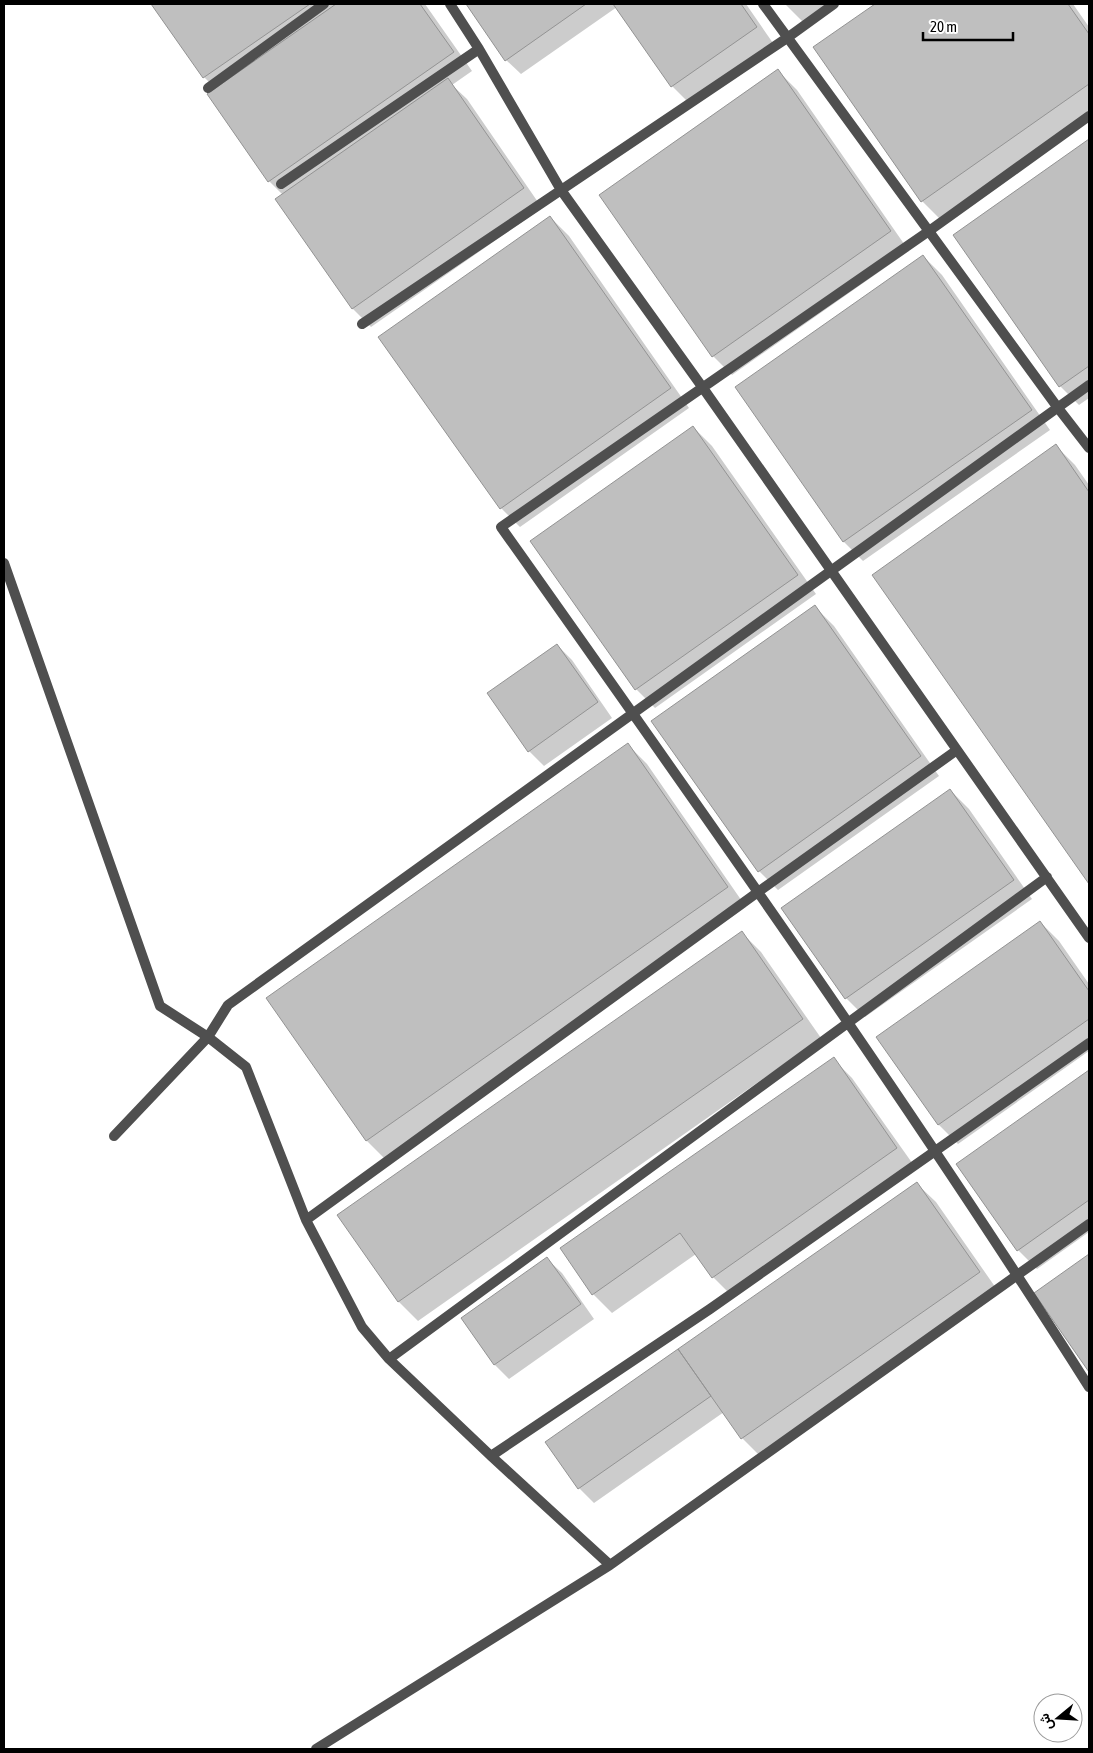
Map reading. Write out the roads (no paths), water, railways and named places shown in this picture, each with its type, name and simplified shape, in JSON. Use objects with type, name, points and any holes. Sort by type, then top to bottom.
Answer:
[{"type":"street","points":[[208,88],[324,4]]},
{"type":"street","points":[[450,4],[479,49],[561,190],[1089,938]]},
{"type":"street","points":[[763,4],[1089,448]]},
{"type":"street","points":[[362,324],[787,38],[834,4]]},
{"type":"street","points":[[281,184],[479,49]]},
{"type":"street","points":[[1089,116],[929,231],[501,527],[758,892],[936,1150],[1089,1387]]},
{"type":"street","points":[[114,1136],[208,1037],[228,1005],[1089,385]]},
{"type":"street","points":[[4,563],[160,1006],[208,1037],[246,1066],[306,1220],[362,1326],[389,1359],[610,1565]]},
{"type":"street","points":[[306,1220],[758,892],[958,750]]},
{"type":"street","points":[[389,1359],[1047,877]]},
{"type":"street","points":[[491,1456],[710,1308],[1089,1043]]},
{"type":"street","points":[[316,1749],[610,1565],[1089,1224]]}]
